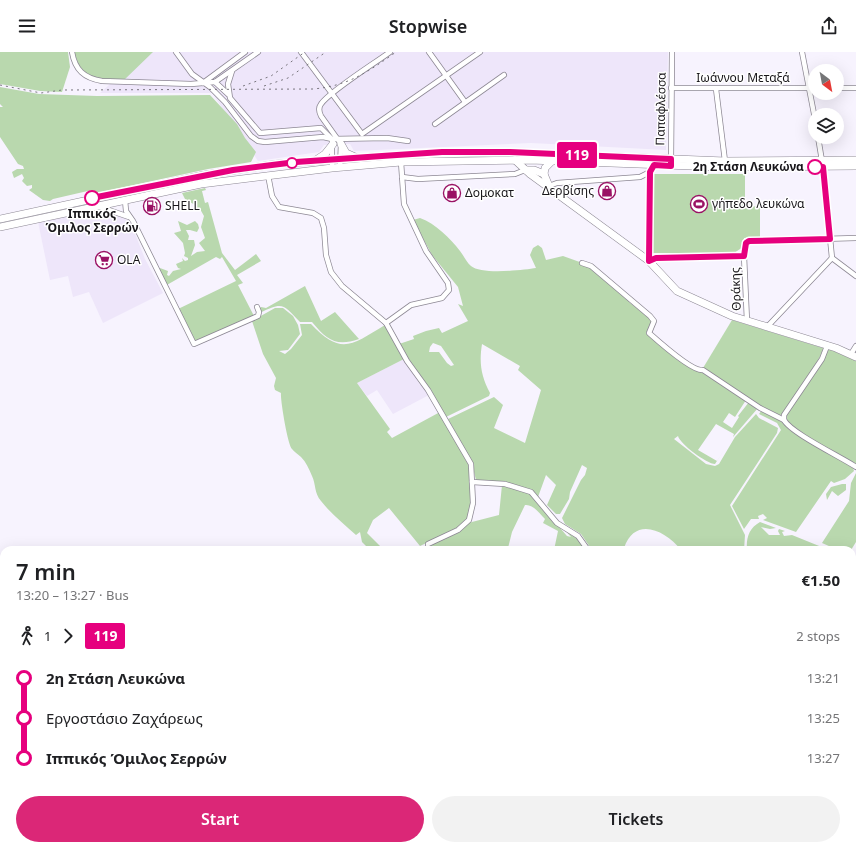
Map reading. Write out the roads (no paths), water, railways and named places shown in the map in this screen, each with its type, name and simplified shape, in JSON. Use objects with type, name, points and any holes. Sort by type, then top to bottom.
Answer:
[{"type":"main road","points":[[340,141],[347,154],[357,157]]},
{"type":"main road","points":[[316,160],[325,154],[332,142]]},
{"type":"main road","points":[[0,219],[120,192],[233,170],[316,160],[357,157],[431,153],[493,152],[671,162],[823,164],[856,160]]},
{"type":"main road","points":[[0,227],[201,184],[340,167],[401,162],[515,160],[654,165],[671,162],[725,161],[856,166]]},
{"type":"main road","points":[[515,160],[525,170],[549,186],[649,261],[678,291],[724,313],[854,356]]},
{"type":"main road","points":[[549,186],[544,174],[545,168],[552,161]]},
{"type":"main road","points":[[525,170],[534,170],[544,174]]},
{"type":"street","points":[[72,52],[77,67],[92,79],[125,82],[203,83],[215,82],[258,52]]},
{"type":"street","points":[[176,52],[192,74],[225,102],[251,136],[258,141],[265,142],[323,137],[332,142],[387,138],[408,141]]},
{"type":"street","points":[[203,83],[244,52]]},
{"type":"street","points":[[301,52],[362,134],[480,52]]},
{"type":"street","points":[[340,167],[340,141],[319,111],[322,103],[390,52]]},
{"type":"street","points":[[429,52],[465,102]]},
{"type":"street","name":"Παπαφλέσσα","points":[[671,162],[672,52]]},
{"type":"street","points":[[802,52],[808,83]]},
{"type":"street","points":[[230,98],[228,84],[232,71]]},
{"type":"street","points":[[435,124],[504,75]]},
{"type":"street","points":[[215,82],[224,89],[260,133],[320,128],[332,142],[332,168]]},
{"type":"street","name":"Ιωάννου Μεταξά","points":[[671,88],[808,88]]},
{"type":"street","points":[[844,88],[856,88]]},
{"type":"street","points":[[716,89],[725,161]]},
{"type":"street","points":[[819,144],[823,164],[832,258],[856,276]]},
{"type":"street","points":[[386,323],[411,306],[442,298],[449,290],[448,283],[426,251],[404,204],[401,162]]},
{"type":"street","points":[[654,165],[650,172],[649,261],[656,258],[744,256],[746,243],[749,241],[856,238]]},
{"type":"street","points":[[402,177],[418,179],[514,174],[525,170]]},
{"type":"street","points":[[549,186],[557,183],[640,177],[650,172]]},
{"type":"street","points":[[268,175],[272,196],[279,207],[313,213],[322,218],[326,255],[331,272],[342,286],[386,323],[407,362],[428,390],[467,456],[472,468],[473,503],[469,520],[458,530],[428,544],[428,546]]},
{"type":"street","points":[[125,200],[126,211],[132,219],[194,344],[258,316],[259,312],[257,307]]},
{"type":"street","points":[[89,207],[106,209],[132,219]]},
{"type":"street","name":"Θράκης","points":[[744,256],[747,321]]},
{"type":"street","points":[[767,327],[832,258]]},
{"type":"street","points":[[582,263],[591,266],[650,316],[654,321],[649,333],[694,368],[703,370],[760,408],[784,420],[789,426],[856,467]]},
{"type":"street","points":[[784,420],[784,415],[822,359],[827,346]]},
{"type":"street","points":[[854,356],[856,346]]},
{"type":"street","points":[[472,482],[505,484],[531,492],[557,523],[578,536],[585,546]]},
{"type":"railway","points":[[243,86],[271,76],[305,52]]},
{"type":"railway","points":[[264,86],[288,78],[326,52]]},
{"type":"railway","points":[[0,85],[41,93],[62,90],[313,89],[337,85],[357,77],[396,52]]},
{"type":"place","name":"2η Στάση Λευκώνα","points":[[815,167]]},
{"type":"place","name":"Δερβίσης","points":[[607,191]]},
{"type":"place","name":"Δομοκατ","points":[[452,193]]},
{"type":"place","name":"Ιππικός Όμιλος Σερρών","points":[[92,198]]},
{"type":"place","name":"γήπεδο λευκώνα","points":[[699,204]]},
{"type":"place","name":"SHELL","points":[[152,206]]},
{"type":"place","name":"OLA","points":[[104,260]]}]
